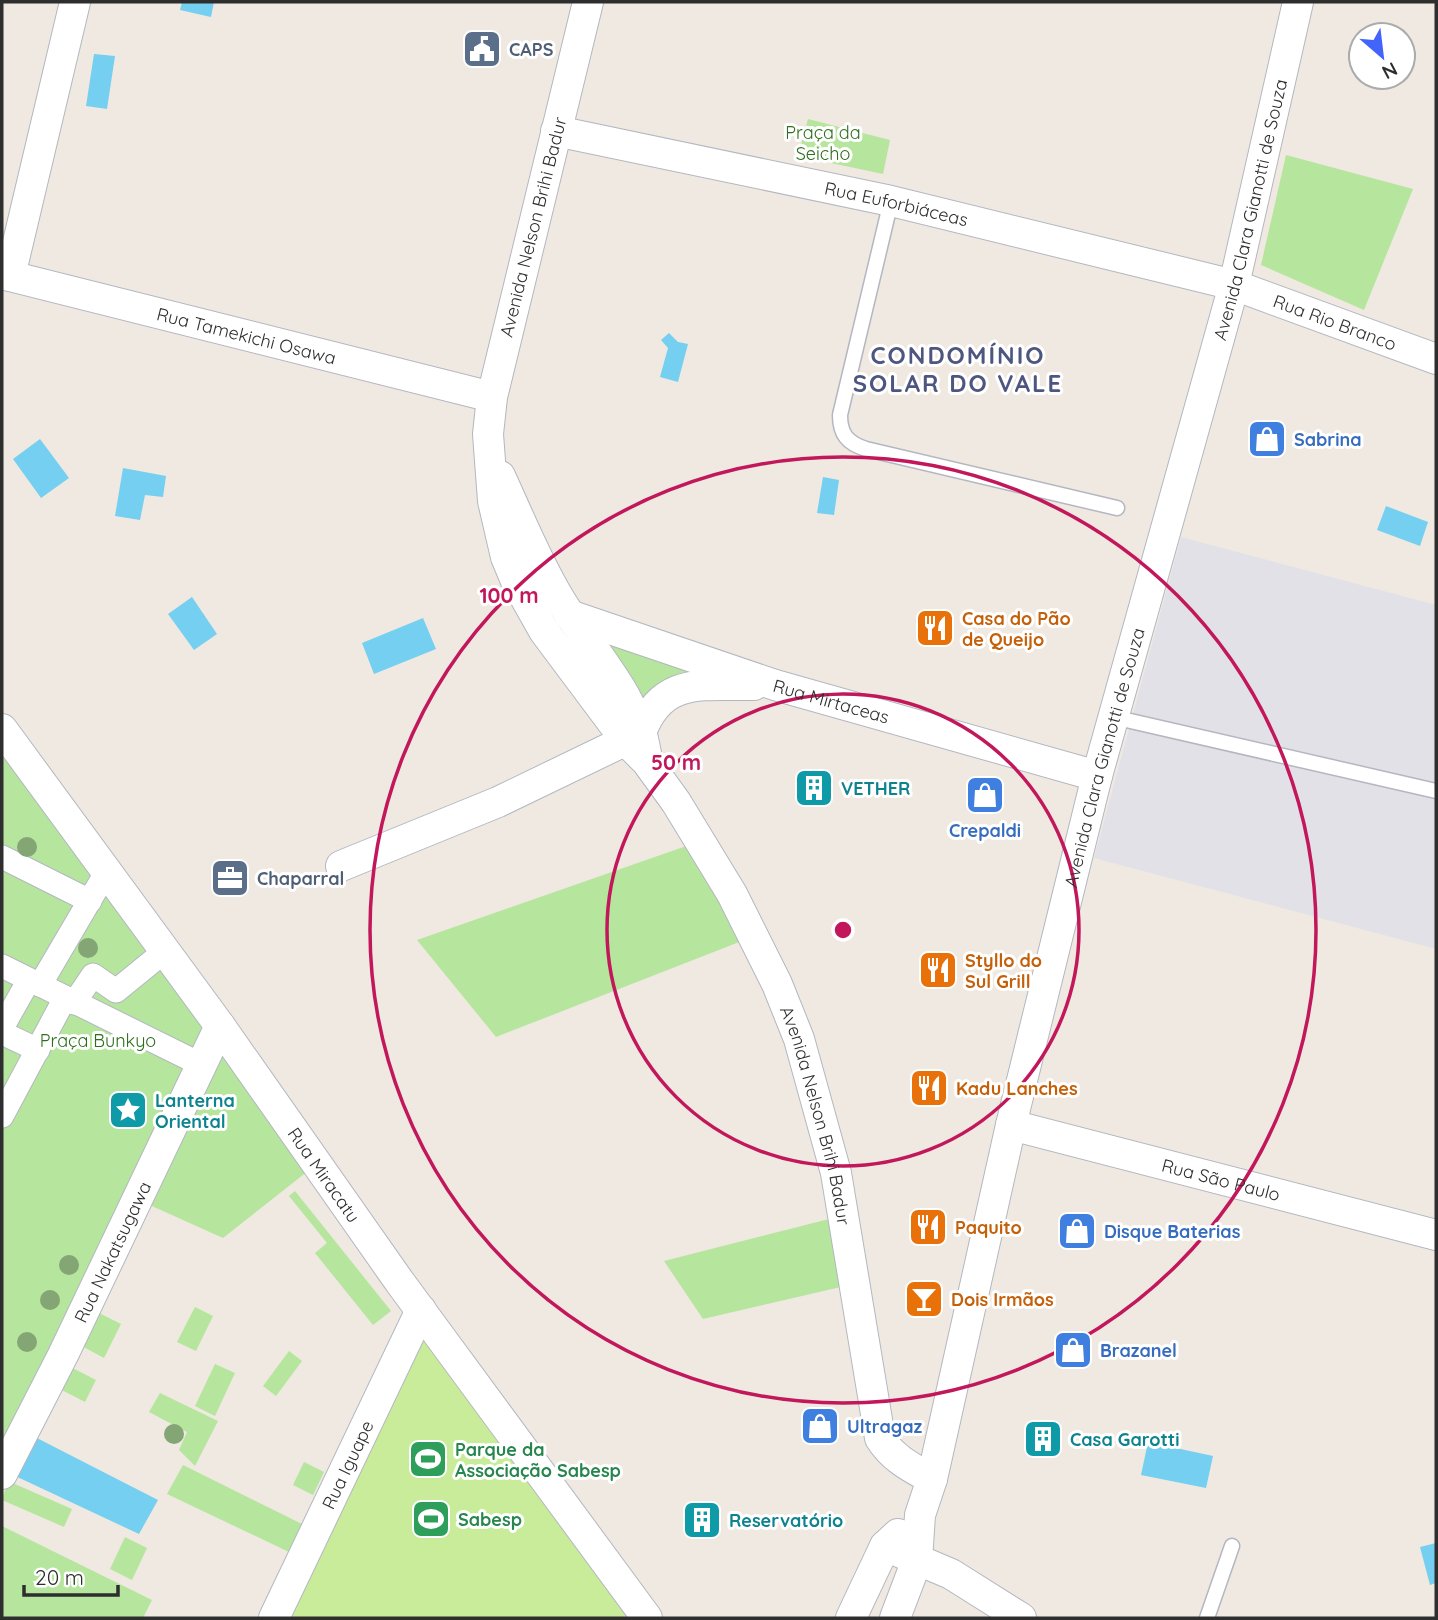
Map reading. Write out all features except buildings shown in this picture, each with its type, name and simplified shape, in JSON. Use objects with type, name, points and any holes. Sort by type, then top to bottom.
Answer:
[{"type":"street","points":[[6,275],[75,2]]},
{"type":"street","name":"Avenida Nelson Brihi Badur","points":[[588,2],[492,397],[488,434],[493,501],[506,557],[527,606],[544,631],[638,746],[676,802],[732,894],[777,984],[799,1039],[836,1173],[880,1438],[888,1451],[903,1463],[932,1479]]},
{"type":"street","name":"Avenida Clara Gianotti de Souza","points":[[895,1618],[917,1560],[920,1515],[932,1479],[1011,1125],[1097,776],[1234,285],[1298,2]]},
{"type":"street","name":"Rua Euforbiáceas","points":[[556,131],[891,201],[1234,285]]},
{"type":"street","name":"Rua Tamekichi Osawa","points":[[6,275],[492,397]]},
{"type":"street","name":"Rua Rio Branco","points":[[1234,285],[1436,359]]},
{"type":"street","name":"Avenida Nelson Brihi Badur","points":[[490,454],[544,573],[619,688],[638,746]]},
{"type":"street","points":[[544,631],[569,615]]},
{"type":"street","name":"Rua Mirtaceas","points":[[569,615],[775,685],[1097,776]]},
{"type":"street","points":[[341,866],[638,746],[655,705],[679,688],[775,685]]},
{"type":"street","name":"Rua Miracatu","points":[[2,729],[647,1618]]},
{"type":"street","points":[[2,857],[90,901]]},
{"type":"street","points":[[2,1028],[90,901],[107,871]]},
{"type":"street","points":[[2,1116],[38,1050],[70,1001],[93,975],[116,991],[165,951]]},
{"type":"street","points":[[2,967],[202,1065]]},
{"type":"street","name":"Rua Nakatsugawa","points":[[2,1474],[54,1373],[220,1026]]},
{"type":"street","points":[[2,1033],[38,1050]]},
{"type":"street","name":"Rua São Paulo","points":[[1011,1125],[1434,1237]]},
{"type":"street","name":"Rua Iguape","points":[[274,1618],[421,1310]]},
{"type":"street","points":[[851,1618],[884,1546],[920,1515]]},
{"type":"street","points":[[884,1546],[951,1573],[1021,1618]]},
{"type":"lane","points":[[891,201],[840,415],[840,428],[846,438],[866,449],[1117,508]]},
{"type":"lane","points":[[1113,717],[1436,791]]},
{"type":"lane","points":[[1208,1618],[1232,1546]]},
{"type":"shaded area","points":[[1181,537],[1436,605],[1436,949],[1094,858]]},
{"type":"green space","name":"Praça da Seicho","points":[[808,119],[890,140],[883,174],[798,156]]},
{"type":"green space","points":[[1286,155],[1413,189],[1364,310],[1261,265]]},
{"type":"green space","points":[[589,631],[730,677],[692,677],[667,681],[647,694],[640,705]]},
{"type":"green space","name":"Praça Bunkyo","points":[[2,740],[211,1029],[2,1445]]},
{"type":"green space","points":[[692,844],[747,939],[496,1037],[417,940]]},
{"type":"green space","points":[[222,1050],[313,1167],[223,1238],[143,1202]]},
{"type":"green space","points":[[295,1191],[391,1311],[373,1325],[315,1253],[327,1243],[289,1196]]},
{"type":"green space","points":[[833,1218],[845,1286],[703,1319],[664,1261]]},
{"type":"green space","points":[[195,1307],[213,1316],[196,1351],[177,1342]]},
{"type":"green space","name":"Parque da Associação Sabesp","points":[[405,1308],[635,1618],[260,1618]]},
{"type":"green space","points":[[95,1311],[121,1324],[104,1358],[78,1344]]},
{"type":"green space","points":[[289,1351],[302,1361],[276,1396],[263,1386]]},
{"type":"green space","points":[[63,1363],[96,1380],[85,1402],[52,1385]]},
{"type":"green space","points":[[215,1364],[235,1373],[215,1416],[195,1406]]},
{"type":"green space","points":[[160,1393],[218,1421],[195,1466],[179,1450],[187,1432],[149,1412]]},
{"type":"green space","points":[[304,1462],[324,1472],[313,1495],[293,1485]]},
{"type":"green space","points":[[183,1465],[302,1524],[289,1552],[167,1494]]},
{"type":"green space","points":[[8,1481],[72,1509],[64,1527],[2,1500]]},
{"type":"green space","points":[[2,1526],[152,1600],[143,1618],[2,1618]]},
{"type":"green space","points":[[125,1537],[147,1548],[132,1580],[110,1569]]},
{"type":"water","points":[[182,2],[214,2],[211,17],[180,10]]},
{"type":"water","points":[[94,54],[115,56],[107,109],[86,106]]},
{"type":"water","points":[[669,333],[678,342],[688,344],[678,382],[660,377],[668,348],[661,340]]},
{"type":"water","points":[[40,439],[69,478],[41,498],[13,459]]},
{"type":"water","points":[[123,468],[166,476],[163,497],[145,495],[140,520],[115,516]]},
{"type":"water","points":[[823,477],[839,480],[834,515],[817,513]]},
{"type":"water","points":[[1386,506],[1428,522],[1420,546],[1377,530]]},
{"type":"water","points":[[192,597],[217,634],[194,650],[168,614]]},
{"type":"water","points":[[423,618],[436,649],[374,674],[362,643]]},
{"type":"water","points":[[31,1435],[158,1500],[139,1534],[11,1474]]},
{"type":"water","points":[[1148,1442],[1213,1456],[1206,1488],[1141,1475]]},
{"type":"water","points":[[1436,1543],[1436,1583],[1430,1585],[1420,1547]]},
{"type":"place","name":"CAPS","points":[[482,49]]},
{"type":"place","name":"Sabrina","points":[[1267,439]]},
{"type":"place","name":"Casa do Pão de Queijo","points":[[935,628]]},
{"type":"place","name":"VETHER","points":[[814,788]]},
{"type":"place","name":"Crepaldi","points":[[985,795]]},
{"type":"place","name":"Chaparral","points":[[230,878]]},
{"type":"place","name":"Styllo do Sul Grill","points":[[938,970]]},
{"type":"place","name":"Kadu Lanches","points":[[929,1088]]},
{"type":"place","name":"Lanterna Oriental","points":[[128,1110]]},
{"type":"place","name":"Paquito","points":[[928,1227]]},
{"type":"place","name":"Disque Baterias","points":[[1077,1231]]},
{"type":"place","name":"Dois Irmãos","points":[[924,1299]]},
{"type":"place","name":"Brazanel","points":[[1073,1350]]},
{"type":"place","name":"Ultragaz","points":[[820,1426]]},
{"type":"place","name":"Casa Garotti","points":[[1043,1439]]},
{"type":"place","name":"Parque da Associação Sabesp","points":[[428,1459]]},
{"type":"place","name":"Sabesp","points":[[431,1519]]},
{"type":"place","name":"Reservatório","points":[[702,1520]]},
{"type":"district","name":"CONDOMÍNIO SOLAR DO VALE","points":[[958,369]]}]
